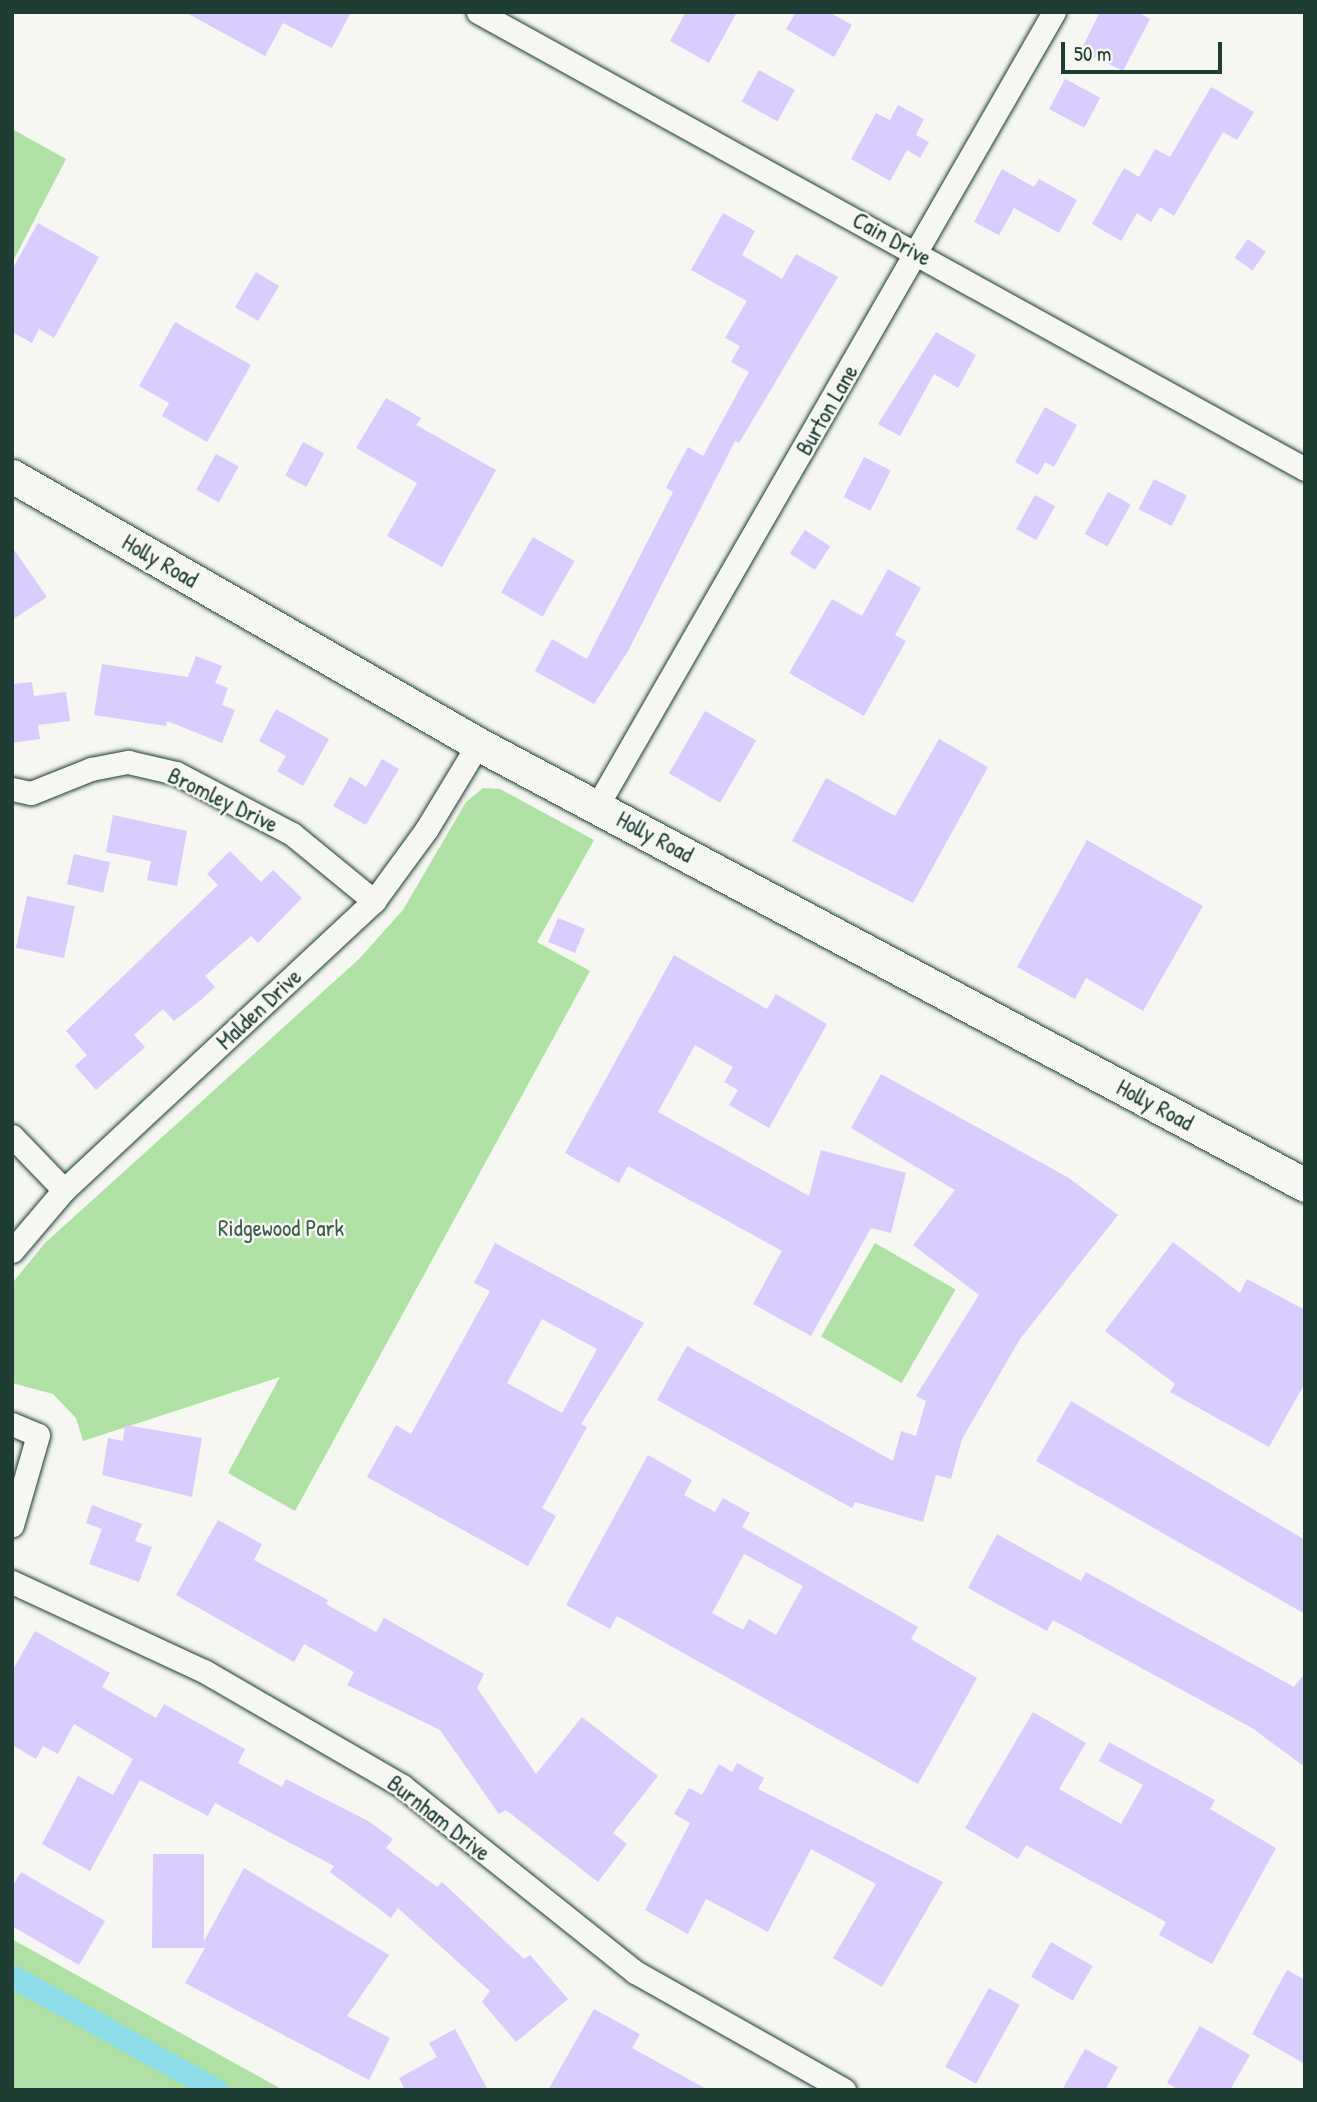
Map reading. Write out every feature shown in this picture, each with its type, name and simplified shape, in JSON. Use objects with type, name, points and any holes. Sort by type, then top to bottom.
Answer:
[{"type":"main road","name":"Holly Road","points":[[12,476],[478,744],[1305,1185]]},
{"type":"street","name":"Cain Drive","points":[[478,12],[1305,469]]},
{"type":"street","name":"Burton Lane","points":[[597,806],[918,253],[1054,12]]},
{"type":"street","name":"Malden Drive","points":[[12,1251],[64,1190],[374,901],[426,831],[478,744]]},
{"type":"street","name":"Bromley Drive","points":[[12,789],[31,793],[91,769],[128,762],[177,774],[292,834],[374,901]]},
{"type":"street","points":[[12,1136],[64,1190]]},
{"type":"street","points":[[12,1424],[38,1435],[12,1525]]},
{"type":"street","name":"Burnham Drive","points":[[12,1582],[204,1671],[402,1786],[635,1972],[844,2090]]},
{"type":"green space","points":[[12,129],[66,159],[12,263]]},
{"type":"green space","name":"Ridgewood Park","points":[[483,788],[500,789],[594,840],[537,942],[590,971],[295,1511],[228,1473],[280,1377],[83,1441],[76,1418],[53,1394],[12,1383],[14,1281],[45,1243],[359,959],[403,910],[466,802]]},
{"type":"green space","points":[[875,1243],[956,1290],[902,1383],[821,1337]]},
{"type":"green space","points":[[12,1939],[283,2090],[12,2090]]},
{"type":"building","points":[[185,12],[351,12],[332,48],[283,23],[265,56]]},
{"type":"building","points":[[686,12],[737,12],[709,63],[670,41]]},
{"type":"building","points":[[796,12],[829,12],[852,25],[834,57],[786,29]]},
{"type":"building","points":[[1100,12],[1137,12],[1150,19],[1123,71],[1081,50]]},
{"type":"building","points":[[759,70],[795,90],[777,121],[742,101]]},
{"type":"building","points":[[1065,79],[1100,98],[1084,128],[1049,109]]},
{"type":"building","points":[[1211,87],[1254,112],[1237,140],[1223,132],[1174,216],[1160,207],[1151,222],[1137,213],[1121,241],[1092,224],[1124,168],[1139,177],[1155,149],[1170,157]]},
{"type":"building","points":[[898,105],[924,119],[916,135],[929,142],[920,158],[907,150],[890,181],[851,159],[876,113],[890,120]]},
{"type":"building","points":[[1002,169],[1034,187],[1039,179],[1077,200],[1059,233],[1014,208],[999,235],[974,222]]},
{"type":"building","points":[[723,213],[755,231],[742,255],[782,279],[796,254],[838,277],[739,443],[735,441],[628,651],[594,704],[535,671],[552,639],[587,659],[673,492],[666,488],[688,447],[703,456],[749,372],[731,362],[740,346],[725,338],[747,301],[691,270]]},
{"type":"building","points":[[38,223],[99,257],[54,338],[39,329],[32,343],[12,332],[12,270]]},
{"type":"building","points":[[1248,239],[1266,252],[1252,271],[1234,258]]},
{"type":"building","points":[[256,272],[279,286],[258,321],[235,307]]},
{"type":"building","points":[[175,322],[251,365],[207,442],[162,416],[169,403],[139,386]]},
{"type":"building","points":[[936,332],[976,355],[958,388],[934,374],[900,436],[878,424]]},
{"type":"building","points":[[386,398],[421,418],[416,425],[496,470],[442,567],[387,536],[417,483],[356,448]]},
{"type":"building","points":[[1045,407],[1077,425],[1054,467],[1045,462],[1038,475],[1015,462]]},
{"type":"building","points":[[303,442],[324,453],[306,487],[285,476]]},
{"type":"building","points":[[216,454],[239,467],[219,502],[196,490]]},
{"type":"building","points":[[864,457],[891,471],[870,511],[844,497]]},
{"type":"building","points":[[1154,479],[1187,496],[1172,526],[1139,509]]},
{"type":"building","points":[[1108,492],[1131,505],[1107,547],[1085,534]]},
{"type":"building","points":[[1035,495],[1055,506],[1036,540],[1016,529]]},
{"type":"building","points":[[805,530],[830,546],[815,570],[790,553]]},
{"type":"building","points":[[533,537],[575,561],[543,616],[501,592]]},
{"type":"building","points":[[12,547],[47,597],[12,620]]},
{"type":"building","points":[[888,569],[921,588],[895,635],[906,641],[864,716],[789,673],[832,599],[862,616]]},
{"type":"building","points":[[196,656],[222,666],[215,683],[228,688],[222,705],[235,710],[222,743],[167,721],[166,726],[94,715],[102,664],[188,677]]},
{"type":"building","points":[[32,682],[34,696],[66,692],[70,721],[38,725],[40,739],[12,743],[12,684]]},
{"type":"building","points":[[276,709],[329,739],[303,786],[277,771],[286,756],[259,741]]},
{"type":"building","points":[[705,711],[756,740],[720,803],[669,773]]},
{"type":"building","points":[[939,739],[988,767],[913,903],[792,841],[826,778],[895,816]]},
{"type":"building","points":[[382,759],[399,769],[366,825],[333,806],[350,777],[366,787]]},
{"type":"building","points":[[113,815],[187,831],[177,886],[147,880],[151,861],[106,852]]},
{"type":"building","points":[[1087,840],[1203,906],[1143,1011],[1086,978],[1075,999],[1017,967]]},
{"type":"building","points":[[230,851],[261,882],[273,870],[302,898],[258,943],[251,936],[205,976],[215,987],[202,999],[174,1021],[163,1009],[134,1035],[145,1047],[96,1090],[75,1066],[87,1055],[66,1031],[218,885],[207,874]]},
{"type":"building","points":[[74,854],[110,862],[103,893],[67,884]]},
{"type":"building","points":[[27,896],[75,906],[64,958],[16,948]]},
{"type":"building","points":[[558,918],[585,929],[575,953],[548,942]]},
{"type":"building","points":[[674,955],[767,1009],[776,994],[827,1024],[769,1128],[729,1105],[738,1090],[724,1082],[733,1067],[695,1045],[658,1112],[809,1196],[821,1150],[906,1173],[891,1233],[871,1228],[811,1336],[753,1304],[782,1251],[628,1166],[619,1183],[565,1153]]},
{"type":"building","points":[[881,1074],[1069,1178],[1118,1215],[1020,1339],[962,1439],[951,1479],[936,1475],[923,1522],[855,1502],[852,1508],[657,1400],[687,1346],[893,1461],[901,1431],[916,1436],[926,1401],[916,1396],[979,1295],[913,1245],[955,1190],[851,1128]]},
{"type":"building","points":[[1173,1242],[1240,1293],[1247,1279],[1305,1310],[1305,1383],[1269,1447],[1170,1392],[1175,1384],[1105,1331]]},
{"type":"building","points":[[495,1243],[644,1323],[581,1424],[587,1427],[542,1508],[556,1516],[528,1566],[367,1477],[396,1425],[411,1434],[490,1291],[474,1283]],"holes":[[[542,1319],[597,1349],[562,1413],[507,1383]]]},
{"type":"building","points":[[1071,1401],[1305,1540],[1305,1614],[1036,1461]]},
{"type":"building","points":[[125,1425],[202,1438],[192,1497],[102,1475],[108,1438],[123,1441]]},
{"type":"building","points":[[648,1455],[692,1480],[684,1495],[715,1512],[723,1498],[750,1513],[742,1527],[918,1627],[911,1639],[977,1678],[918,1784],[617,1616],[610,1629],[566,1605]],"holes":[[[744,1554],[803,1586],[776,1635],[749,1619],[743,1630],[712,1613]]]},
{"type":"building","points":[[92,1505],[142,1524],[135,1541],[152,1547],[139,1582],[89,1564],[102,1529],[86,1523]]},
{"type":"building","points":[[218,1520],[262,1544],[254,1560],[328,1600],[326,1604],[376,1632],[384,1618],[484,1674],[477,1688],[536,1774],[582,1717],[658,1776],[613,1833],[627,1844],[598,1882],[506,1810],[499,1814],[440,1730],[347,1685],[354,1672],[304,1644],[294,1662],[176,1595]]},
{"type":"building","points":[[997,1534],[1081,1581],[1086,1572],[1294,1687],[1305,1673],[1305,1767],[1252,1728],[1053,1620],[1047,1631],[968,1588]]},
{"type":"building","points":[[35,1631],[110,1673],[102,1687],[156,1718],[164,1704],[245,1749],[238,1763],[282,1787],[286,1779],[368,1821],[393,1839],[386,1848],[437,1887],[442,1882],[524,1959],[530,1955],[568,1999],[516,2042],[482,2002],[490,1991],[398,1908],[391,1918],[330,1872],[334,1866],[215,1803],[208,1816],[140,1780],[90,1871],[42,1844],[78,1776],[113,1795],[133,1759],[74,1724],[58,1754],[43,1746],[36,1759],[12,1745],[12,1671]]},
{"type":"building","points":[[1033,1712],[1086,1743],[1059,1789],[1121,1824],[1143,1785],[1099,1761],[1109,1742],[1215,1800],[1210,1809],[1276,1848],[1212,1964],[1159,1935],[1166,1922],[1026,1845],[1018,1859],[965,1828]]},
{"type":"building","points":[[737,1763],[764,1778],[758,1789],[943,1882],[882,1987],[833,1958],[876,1884],[811,1849],[768,1932],[706,1899],[688,1934],[645,1910],[690,1823],[674,1814],[689,1788],[702,1795],[719,1764],[732,1772]]},
{"type":"building","points":[[153,1854],[204,1854],[204,1941],[244,1868],[389,1955],[347,2016],[390,2038],[369,2080],[185,1983],[205,1948],[152,1948]]},
{"type":"building","points":[[21,1872],[105,1921],[79,1965],[12,1926],[12,1887]]},
{"type":"building","points":[[1051,1942],[1093,1966],[1073,2001],[1031,1977]]},
{"type":"building","points":[[1287,1970],[1305,1980],[1305,2064],[1252,2034]]},
{"type":"building","points":[[989,1988],[1020,2005],[976,2084],[945,2067]]},
{"type":"building","points":[[594,2009],[640,2034],[632,2048],[708,2090],[548,2090]]},
{"type":"building","points":[[1200,2026],[1250,2055],[1230,2090],[1179,2090],[1167,2083]]},
{"type":"building","points":[[455,2029],[488,2090],[405,2090],[399,2078],[437,2057],[429,2043]]},
{"type":"building","points":[[1085,2049],[1118,2067],[1105,2090],[1062,2090]]},
{"type":"waterway","points":[[12,1976],[216,2090]]}]
